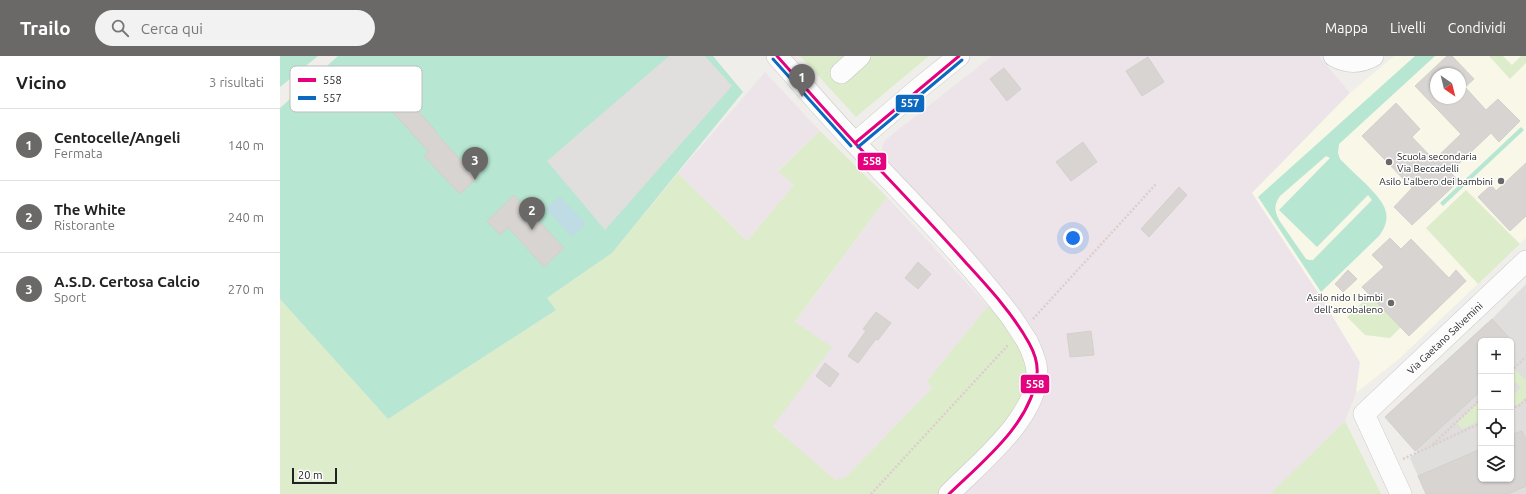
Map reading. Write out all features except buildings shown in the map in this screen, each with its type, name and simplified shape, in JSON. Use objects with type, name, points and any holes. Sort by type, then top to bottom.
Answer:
[{"type":"street","points":[[777,56],[855,143],[951,245],[998,299],[1027,341],[1033,353],[1037,373],[1034,392],[1024,415],[1003,439],[949,494]]},
{"type":"street","points":[[841,74],[860,56]]},
{"type":"street","points":[[1340,59],[1359,61],[1373,56]]},
{"type":"street","points":[[855,143],[953,58]]},
{"type":"street","name":"Via Gaetano Salvemini","points":[[1401,494],[1364,414],[1526,261]]},
{"type":"path","points":[[1514,368],[1526,357]]},
{"type":"path","points":[[1514,408],[1520,405],[1526,399]]},
{"type":"path","points":[[1432,446],[1478,402]]},
{"type":"path","points":[[1402,460],[1478,424]]},
{"type":"shaded area","points":[[669,56],[705,56],[732,86],[605,230],[547,161]]},
{"type":"shaded area","points":[[992,56],[1319,56],[1350,93],[1252,193],[1319,294],[1360,362],[1356,393],[1345,421],[1270,494],[957,494],[1037,338],[883,155],[882,148],[885,140]]},
{"type":"shaded area","name":"Scuola secondaria Via Beccadelli","points":[[1394,56],[1526,56],[1526,238],[1400,358],[1356,393],[1360,362],[1319,294],[1252,193],[1350,93]]},
{"type":"shaded area","points":[[765,72],[820,131],[778,170],[794,185],[747,241],[678,173]]},
{"type":"shaded area","points":[[887,197],[988,306],[927,381],[932,388],[846,477],[835,480],[811,461],[773,425],[831,348],[795,323]]},
{"type":"shaded area","points":[[1526,284],[1526,494],[1426,494],[1410,458],[1417,452],[1385,417],[1492,319]]},
{"type":"green space","points":[[280,56],[318,56],[306,66],[290,66],[290,79],[280,87]]},
{"type":"green space","points":[[338,56],[713,56],[743,92],[612,253],[547,298],[556,310],[388,419],[280,299],[280,108],[290,99],[290,112],[422,112],[422,66],[327,66]]},
{"type":"green space","points":[[800,56],[929,56],[856,117]]},
{"type":"green space","points":[[1415,56],[1435,56],[1339,144],[1338,153],[1340,159],[1381,201],[1386,214],[1386,220],[1384,228],[1379,236],[1321,292],[1258,197]],"holes":[[[1326,156],[1330,158],[1279,210],[1317,247],[1368,195],[1372,200],[1313,260],[1309,260],[1306,259],[1279,220],[1276,213],[1276,205],[1280,196]]]},
{"type":"green space","points":[[1489,56],[1503,56],[1512,65],[1521,56],[1526,56],[1526,63],[1510,79]]},
{"type":"green space","points":[[1521,127],[1524,130],[1443,206],[1440,203]]},
{"type":"green space","points":[[820,131],[887,197],[795,322],[832,347],[773,426],[835,480],[846,477],[932,388],[927,381],[988,306],[1012,329],[1024,353],[1028,385],[998,437],[938,494],[280,494],[280,299],[388,419],[556,310],[547,298],[612,253],[678,173],[747,241],[794,185],[778,171]]},
{"type":"green space","points":[[1466,190],[1520,244],[1478,284],[1426,228]]},
{"type":"green space","points":[[1370,295],[1401,327],[1390,338],[1365,335],[1347,317]]},
{"type":"green space","points":[[1514,368],[1526,381],[1526,397],[1521,403],[1514,406],[1514,394],[1521,388],[1516,382],[1514,384]]},
{"type":"green space","points":[[1478,403],[1478,421],[1462,429],[1457,423]]},
{"type":"green space","points":[[1345,421],[1381,494],[1270,494]]},
{"type":"water","points":[[560,196],[586,224],[572,237],[546,209]]},
{"type":"transit line","name":"558","points":[[777,56],[992,292],[1023,332],[1032,350],[1036,362],[1037,374],[1033,392],[1026,409],[1004,440],[949,494]]},
{"type":"transit line","name":"558","points":[[855,143],[959,56]]},
{"type":"transit line","name":"557","points":[[773,59],[851,146]]},
{"type":"transit line","name":"557","points":[[858,147],[962,60]]},
{"type":"place","name":"Centocelle/Angeli","points":[[802,97]]},
{"type":"place","name":"Scuola secondaria Via Beccadelli","points":[[1389,162]]},
{"type":"place","name":"A.S.D. Certosa Calcio","points":[[475,180]]},
{"type":"place","name":"Asilo L'albero dei bambini","points":[[1501,181]]},
{"type":"place","name":"The White","points":[[532,230]]},
{"type":"place","name":"Asilo nido I bimbi dell'arcobaleno","points":[[1391,303]]}]
